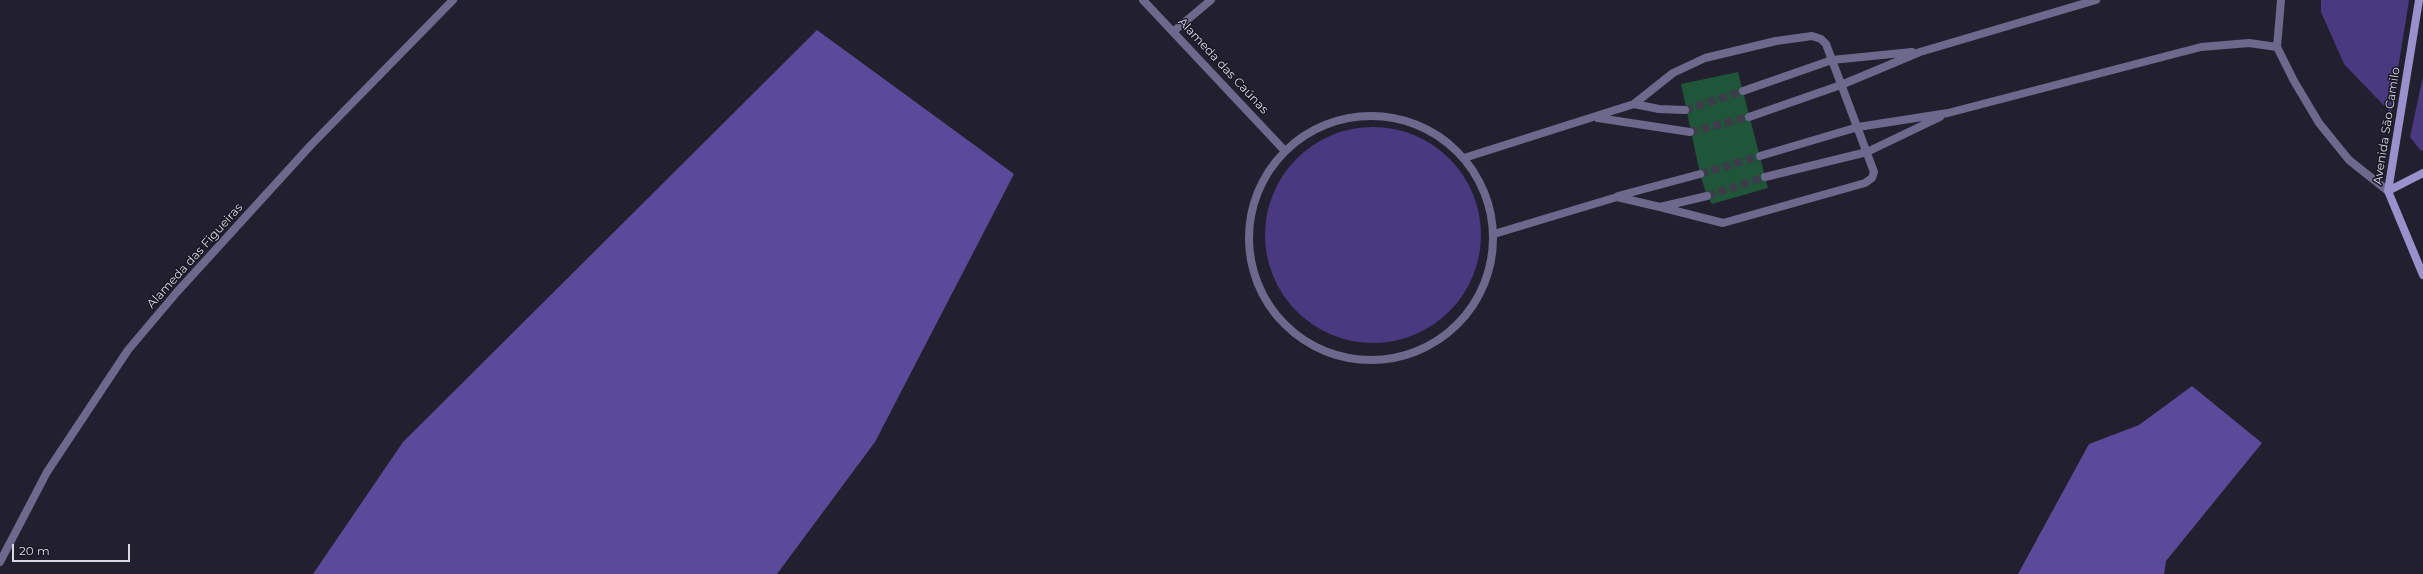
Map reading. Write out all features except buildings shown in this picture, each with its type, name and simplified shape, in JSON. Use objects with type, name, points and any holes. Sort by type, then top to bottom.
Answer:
[{"type":"main road","name":"Avenida São Camilo","points":[[2419,0],[2388,191],[2423,274]]},
{"type":"main road","points":[[2388,191],[2423,173]]},
{"type":"street","name":"Alameda das Figueiras","points":[[0,562],[47,472],[128,350],[177,292],[306,151],[452,0]]},
{"type":"street","name":"Alameda das Caúnas","points":[[1143,0],[1174,31],[1284,150]]},
{"type":"street","points":[[1174,31],[1211,0]]},
{"type":"street","points":[[1749,117],[1841,85],[1920,52],[2096,0]]},
{"type":"street","points":[[2281,0],[2277,46],[2319,123],[2349,160],[2388,191]]},
{"type":"street","points":[[1464,158],[1597,118],[1634,104],[1673,73],[1705,58],[1776,41],[1812,36],[1821,39],[1826,44],[1874,172],[1872,178],[1866,183],[1723,223],[1617,196]]},
{"type":"street","points":[[1760,156],[1858,127],[1948,113],[2201,46],[2249,43],[2277,46]]},
{"type":"street","points":[[1743,91],[1832,60],[1920,52]]},
{"type":"street","points":[[1634,104],[1658,109],[1685,110]]},
{"type":"street","points":[[1765,178],[1866,152],[1948,113]]},
{"type":"street","points":[[1353,116],[1392,117],[1431,131],[1464,158],[1485,193],[1494,234],[1488,276],[1468,313],[1438,341],[1400,357],[1358,360],[1319,348],[1286,326],[1262,295],[1250,258],[1249,219],[1261,182],[1284,150],[1316,128],[1353,116]]},
{"type":"street","points":[[1597,118],[1690,132]]},
{"type":"street","points":[[1494,234],[1617,196],[1700,174]]},
{"type":"street","points":[[1660,207],[1707,196]]},
{"type":"shaded area","points":[[2321,0],[2409,0],[2391,113],[2344,64],[2321,12]]},
{"type":"shaded area","points":[[817,30],[1014,174],[875,442],[777,574],[313,574],[403,442]]},
{"type":"shaded area","points":[[2423,76],[2423,150],[2421,151],[2410,137]]},
{"type":"shaded area","points":[[1373,127],[1404,132],[1424,140],[1449,159],[1468,184],[1476,204],[1481,235],[1476,266],[1468,286],[1449,311],[1424,330],[1404,338],[1373,343],[1342,338],[1322,330],[1297,311],[1278,286],[1270,266],[1265,235],[1270,204],[1278,184],[1297,159],[1322,140],[1342,132]]},
{"type":"shaded area","points":[[2192,386],[2262,443],[2166,561],[2164,574],[2018,574],[2089,444],[2139,425]]},
{"type":"tunnel","points":[[1685,110],[1743,91]]},
{"type":"tunnel","points":[[1690,132],[1749,117]]},
{"type":"tunnel","points":[[1700,174],[1760,156]]},
{"type":"tunnel","points":[[1707,196],[1765,177]]}]
